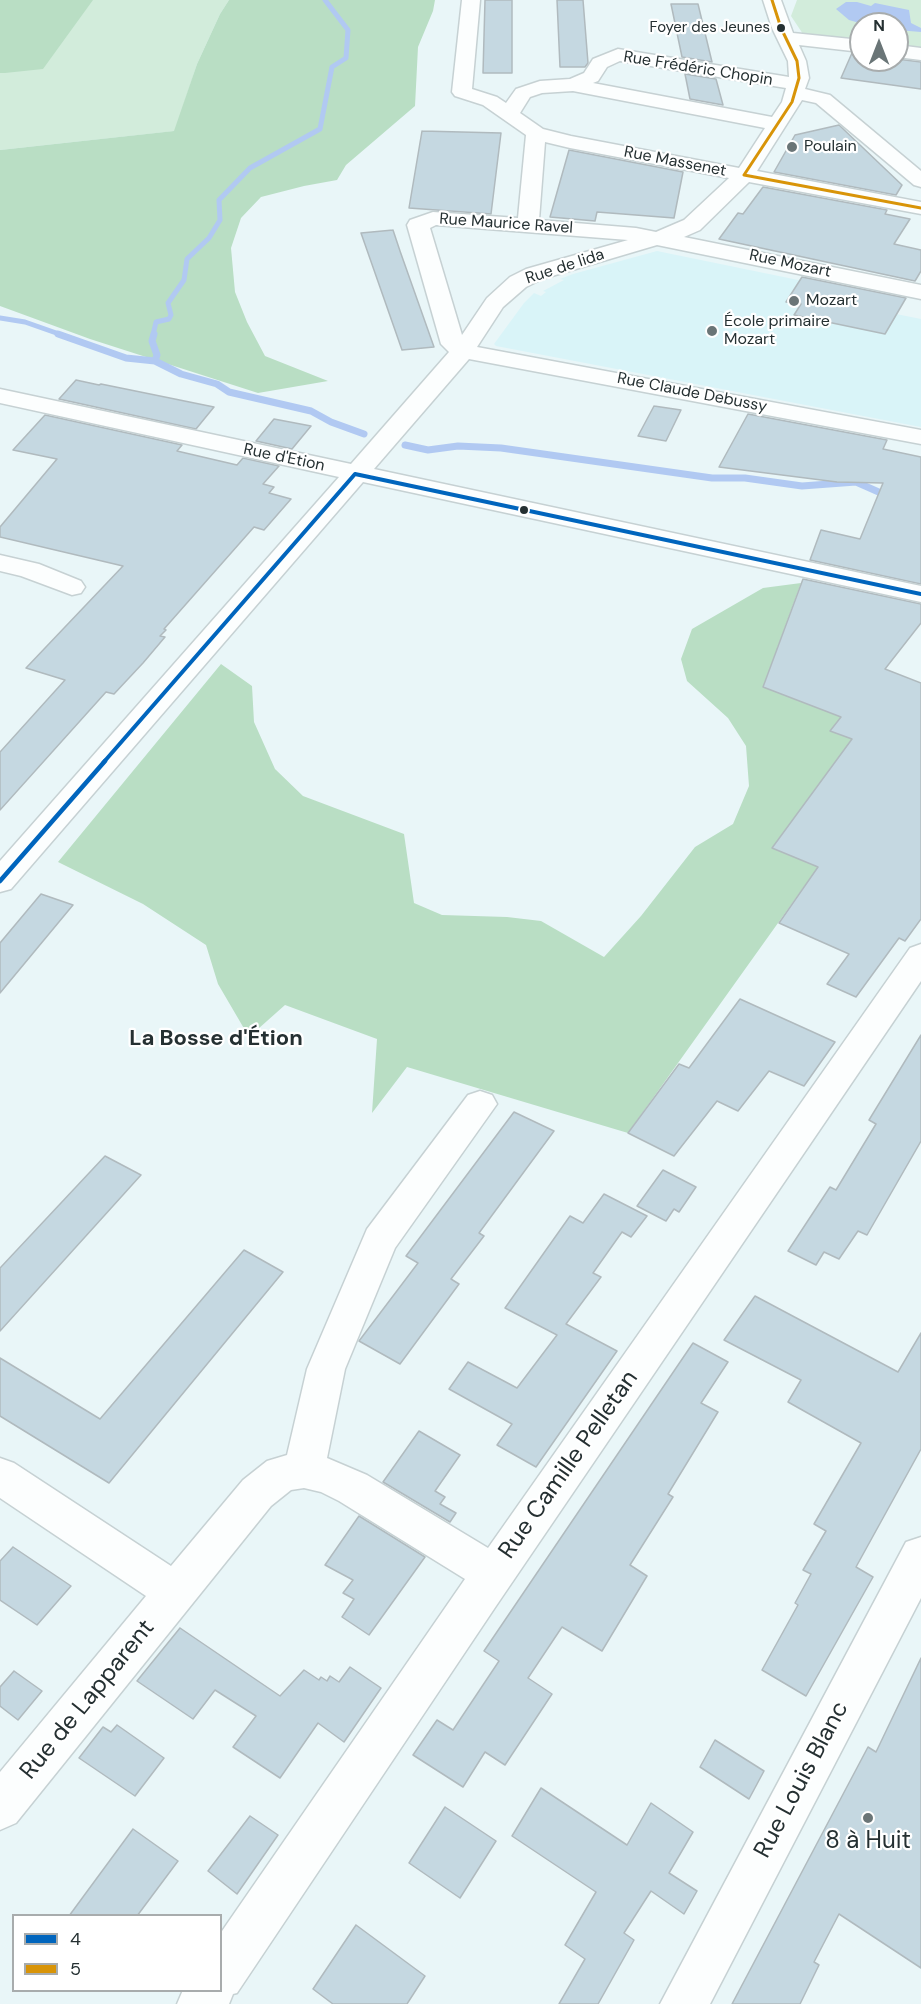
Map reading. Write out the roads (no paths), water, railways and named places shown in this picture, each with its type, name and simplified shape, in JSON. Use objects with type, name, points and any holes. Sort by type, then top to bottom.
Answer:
[{"type":"street","name":"Rue Massenet","points":[[471,0],[462,92],[490,101],[536,133],[570,142],[921,208]]},
{"type":"street","points":[[772,0],[799,69],[796,88]]},
{"type":"street","points":[[786,38],[849,45]]},
{"type":"street","name":"Rue Frédéric Chopin","points":[[573,85],[591,77],[600,63],[618,55],[796,88],[823,99],[921,181]]},
{"type":"street","name":"Rue Frédéric Chopin","points":[[508,114],[523,93],[540,87],[573,85],[776,124]]},
{"type":"street","name":"Rue de Iida","points":[[0,881],[463,351],[495,303],[518,282],[557,266],[692,225],[744,175],[792,102],[796,88]]},
{"type":"street","points":[[528,225],[536,133]]},
{"type":"street","name":"Rue Maurice Ravel","points":[[463,351],[453,344],[418,225],[433,218],[658,237]]},
{"type":"street","name":"Rue Mozart","points":[[658,237],[921,292]]},
{"type":"street","name":"Rue Claude Debussy","points":[[463,351],[921,437]]},
{"type":"street","name":"Rue d'Etion","points":[[0,396],[354,474],[921,594]]},
{"type":"street","points":[[0,563],[30,570],[72,587]]},
{"type":"street","name":"Rue Camille Pelletan","points":[[222,1973],[494,1574],[921,956]]},
{"type":"street","points":[[480,1104],[380,1240],[326,1369],[304,1470],[328,1476],[353,1488],[494,1574]]},
{"type":"street","name":"Rue de Lapparent","points":[[0,1807],[257,1493],[281,1474],[304,1470]]},
{"type":"street","points":[[0,1476],[175,1592]]},
{"type":"street","name":"Rue Louis Blanc","points":[[684,2004],[921,1556]]},
{"type":"water","points":[[846,2],[857,2],[871,6],[875,3],[909,10],[911,23],[921,28],[921,32],[909,31],[909,12],[849,12],[849,20],[836,9]]},
{"type":"waterway","points":[[153,335],[156,322],[169,319],[171,315],[168,303],[184,280],[187,259],[209,238],[220,220],[219,200],[250,168],[320,129],[332,67],[346,58],[348,30],[325,0]]},
{"type":"waterway","points":[[0,318],[25,322],[62,335]]},
{"type":"waterway","points":[[58,334],[126,358],[155,361]]},
{"type":"waterway","points":[[154,334],[152,341],[157,355],[155,361]]},
{"type":"waterway","points":[[155,361],[181,374],[217,384],[229,392],[311,411],[331,422],[364,434]]},
{"type":"waterway","points":[[405,445],[428,450],[458,446],[501,448],[712,478],[745,478],[802,486],[856,482],[890,497]]},
{"type":"place","name":"Foyer des Jeunes","points":[[781,28]]},
{"type":"place","name":"Poulain","points":[[792,147]]},
{"type":"place","name":"Mozart","points":[[794,301]]},
{"type":"place","name":"École primaire Mozart","points":[[712,331]]},
{"type":"place","name":"8 à Huit","points":[[868,1818]]},
{"type":"district","name":"La Bosse d'Étion","points":[[216,1039]]}]
